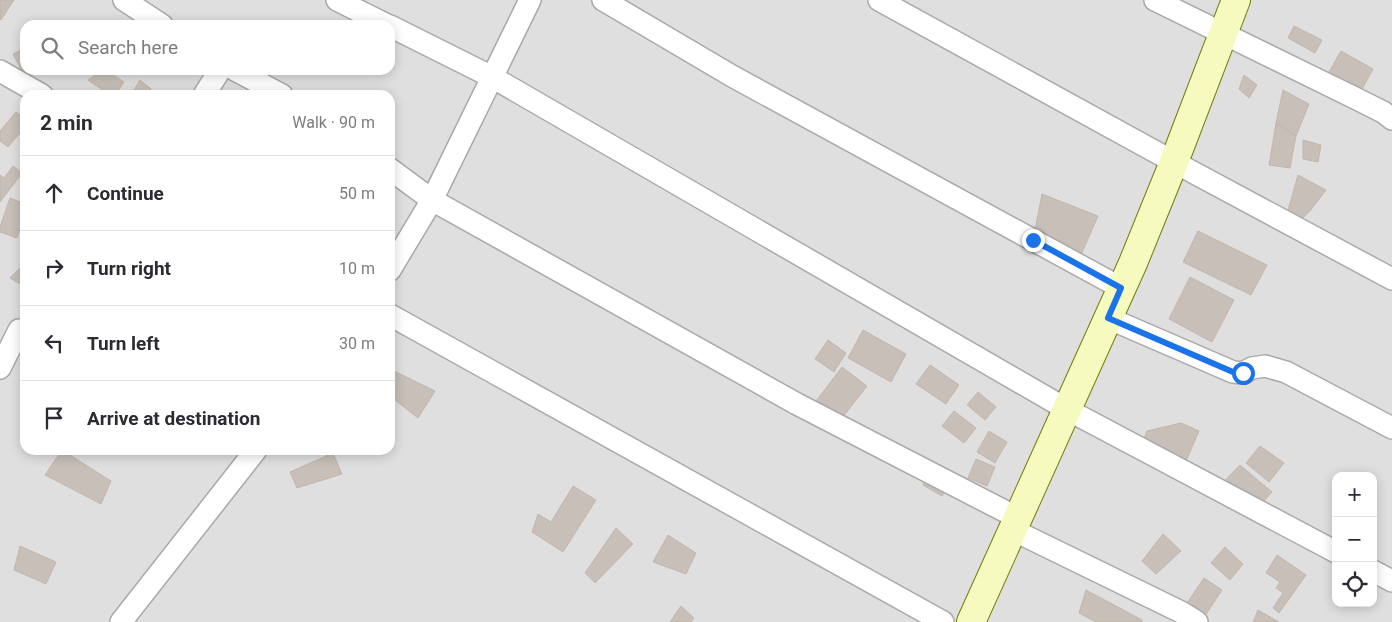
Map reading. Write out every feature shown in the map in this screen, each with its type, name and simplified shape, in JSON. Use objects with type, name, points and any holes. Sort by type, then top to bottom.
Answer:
[{"type":"main road","points":[[971,622],[1068,410],[1121,288],[1174,162],[1236,0]]},
{"type":"street","points":[[124,0],[154,20]]},
{"type":"street","points":[[337,0],[376,20]]},
{"type":"street","points":[[395,262],[432,200],[530,0]]},
{"type":"street","points":[[603,0],[732,76],[1121,288]]},
{"type":"street","points":[[879,0],[1392,279]]},
{"type":"street","points":[[1155,0],[1383,112],[1392,120]]},
{"type":"street","points":[[395,29],[492,77],[1068,410],[1332,550]]},
{"type":"street","points":[[0,70],[34,90]]},
{"type":"street","points":[[207,90],[217,75]]},
{"type":"street","points":[[244,75],[273,90]]},
{"type":"street","points":[[395,173],[432,200],[797,404],[1197,622]]},
{"type":"street","points":[[395,318],[943,622]]},
{"type":"street","points":[[1108,318],[1233,372],[1243,373],[1252,368],[1265,366],[1286,372],[1392,428]]},
{"type":"street","points":[[0,368],[15,329]]},
{"type":"street","points":[[121,622],[252,455]]},
{"type":"street","points":[[1377,573],[1392,581]]},
{"type":"shaded area","points":[[0,0],[1392,0],[1392,622],[0,622]]},
{"type":"building","points":[[0,0],[14,0],[1,20],[0,19]]},
{"type":"building","points":[[1294,26],[1322,40],[1315,53],[1288,38]]},
{"type":"building","points":[[20,50],[20,67],[13,54]]},
{"type":"building","points":[[1341,51],[1373,69],[1360,93],[1329,72]]},
{"type":"building","points":[[95,75],[114,75],[124,82],[118,90],[103,90],[88,80]]},
{"type":"building","points":[[1244,75],[1257,85],[1249,98],[1239,89]]},
{"type":"building","points":[[140,80],[151,89],[150,90],[134,90]]},
{"type":"building","points":[[1283,90],[1309,104],[1296,136],[1276,123]]},
{"type":"building","points":[[16,112],[20,115],[20,133],[8,147],[0,141],[0,131]]},
{"type":"building","points":[[1276,123],[1296,136],[1290,168],[1269,165]]},
{"type":"building","points":[[1303,140],[1321,145],[1318,162],[1303,159]]},
{"type":"building","points":[[13,166],[20,171],[20,176],[0,202],[0,175],[4,178]]},
{"type":"building","points":[[1298,175],[1326,190],[1298,223],[1285,221]]},
{"type":"building","points":[[1042,194],[1098,216],[1077,264],[1033,240]]},
{"type":"building","points":[[10,198],[20,202],[20,229],[17,238],[0,232]]},
{"type":"building","points":[[1198,231],[1267,265],[1251,295],[1183,262]]},
{"type":"building","points":[[20,268],[20,284],[10,278]]},
{"type":"building","points":[[1190,277],[1234,300],[1212,342],[1169,319]]},
{"type":"building","points":[[863,330],[906,354],[891,382],[848,358]]},
{"type":"building","points":[[828,340],[846,353],[834,372],[815,359]]},
{"type":"building","points":[[930,365],[959,385],[946,404],[916,384]]},
{"type":"building","points":[[842,367],[867,386],[834,428],[810,409]]},
{"type":"building","points":[[395,371],[435,391],[418,418],[395,400]]},
{"type":"building","points":[[978,392],[996,407],[985,420],[967,405]]},
{"type":"building","points":[[954,411],[976,428],[964,443],[942,426]]},
{"type":"building","points":[[1181,423],[1199,431],[1183,468],[1140,448],[1147,431]]},
{"type":"building","points":[[989,431],[1007,442],[995,463],[977,452]]},
{"type":"building","points":[[1260,446],[1284,463],[1269,482],[1246,463]]},
{"type":"building","points":[[59,455],[70,455],[111,481],[101,504],[45,475]]},
{"type":"building","points":[[328,455],[334,455],[342,474],[297,488],[290,472]]},
{"type":"building","points":[[976,459],[995,467],[987,486],[968,478]]},
{"type":"building","points":[[1240,465],[1272,492],[1264,501],[1229,495],[1217,489]]},
{"type":"building","points":[[934,466],[953,477],[942,496],[923,485]]},
{"type":"building","points":[[573,486],[596,500],[563,552],[532,532],[538,514],[551,522]]},
{"type":"building","points":[[616,528],[633,544],[595,583],[585,573]]},
{"type":"building","points":[[1163,534],[1181,551],[1156,574],[1142,561]]},
{"type":"building","points":[[668,535],[696,553],[686,574],[653,562]]},
{"type":"building","points":[[20,546],[56,562],[46,584],[14,570]]},
{"type":"building","points":[[1225,547],[1243,564],[1230,580],[1211,563]]},
{"type":"building","points":[[1277,555],[1306,575],[1279,613],[1273,608],[1283,593],[1276,588],[1280,582],[1266,573]]},
{"type":"building","points":[[1204,578],[1222,590],[1201,622],[1181,612]]},
{"type":"building","points":[[1086,590],[1142,620],[1142,622],[1096,622],[1079,613]]},
{"type":"building","points":[[681,606],[694,618],[691,622],[670,622]]},
{"type":"building","points":[[1258,610],[1279,622],[1253,622]]},
{"type":"route","points":[[1033,240],[1121,288],[1108,318],[1233,372],[1243,373]]}]
